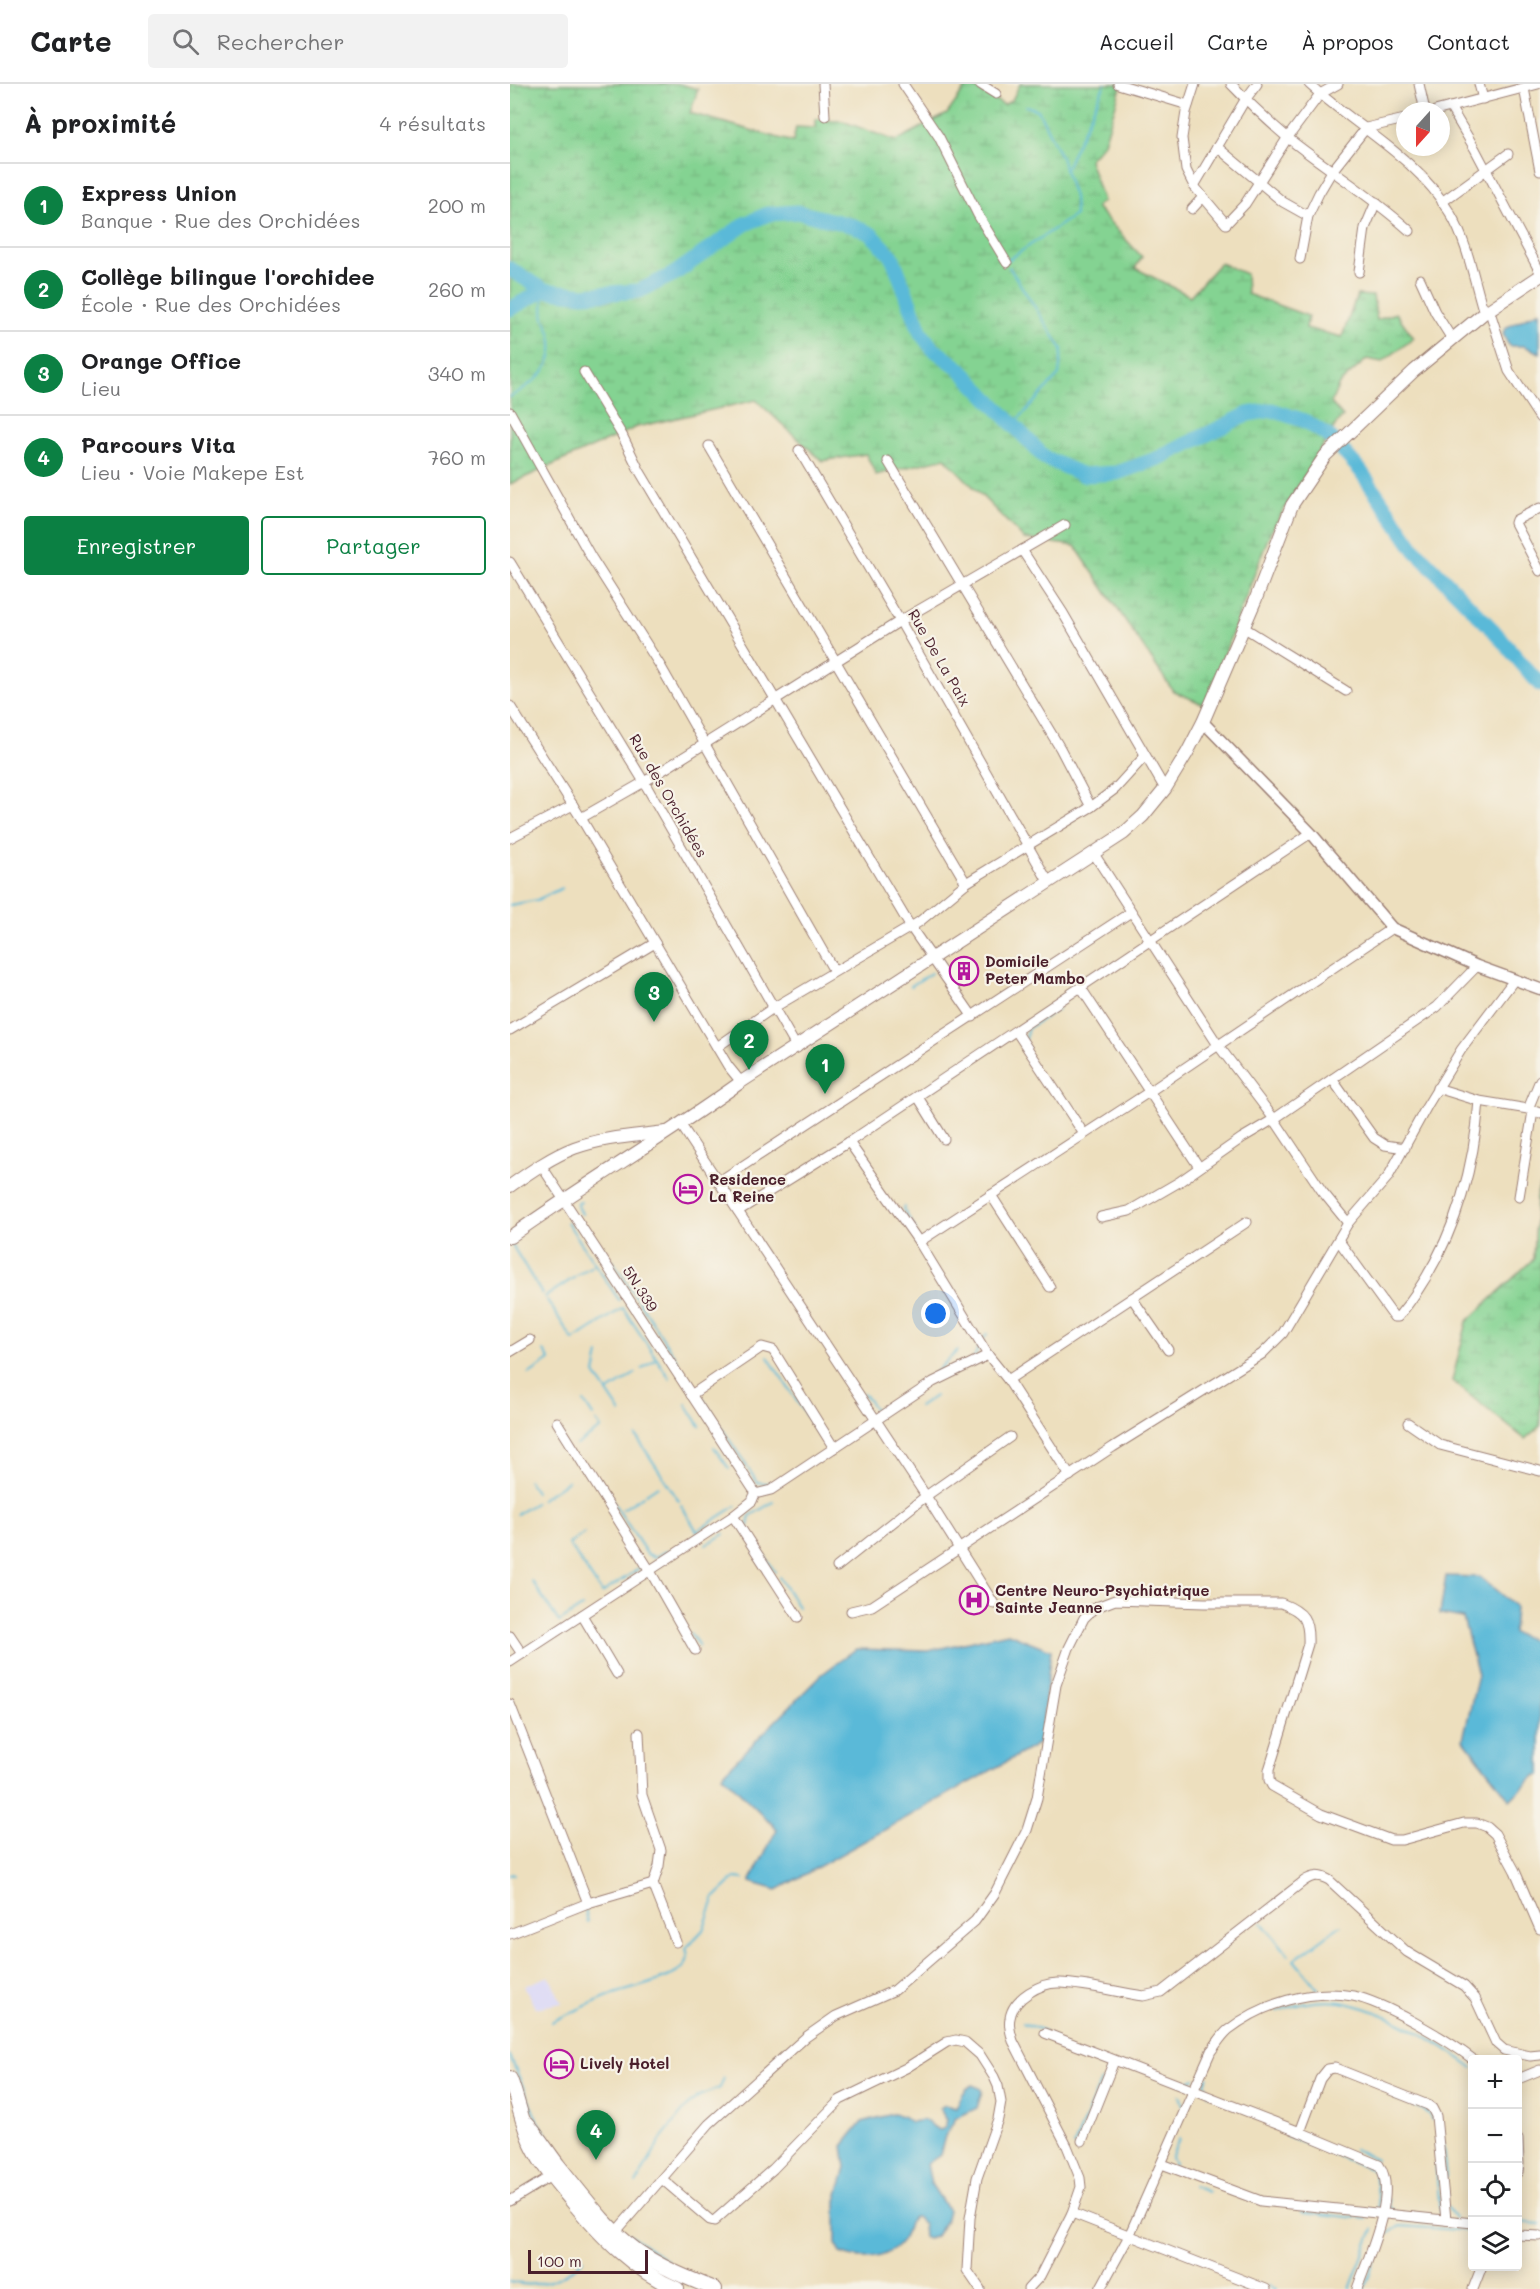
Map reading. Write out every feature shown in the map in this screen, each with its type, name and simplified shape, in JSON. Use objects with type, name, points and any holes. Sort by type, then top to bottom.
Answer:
[{"type":"main road","points":[[510,1237],[565,1198],[676,1128],[741,1082],[797,1048],[1094,854],[1123,834],[1143,816],[1165,789],[1203,722],[1244,627],[1292,505],[1325,456],[1414,371],[1486,311],[1540,274]]},
{"type":"main road","points":[[510,1186],[564,1152],[589,1144],[676,1128]]},
{"type":"main road","points":[[512,2088],[531,2142],[551,2176],[612,2235],[688,2284],[715,2289]]},
{"type":"main road","points":[[524,2121],[540,2138],[595,2219]]},
{"type":"main road","points":[[612,2235],[628,2260],[655,2279],[677,2289]]},
{"type":"street","points":[[823,84],[825,116]]},
{"type":"street","points":[[903,84],[939,136],[978,216],[1007,263]]},
{"type":"street","points":[[980,84],[996,94]]},
{"type":"street","points":[[1118,84],[1145,88],[1188,105]]},
{"type":"street","points":[[1195,84],[1188,105],[1182,138],[1183,155],[1188,177],[1226,224],[1245,204],[1288,137],[1320,94],[1338,84]]},
{"type":"street","points":[[1231,84],[1245,100],[1288,137],[1376,202],[1410,231]]},
{"type":"street","points":[[1194,186],[1245,100],[1257,84]]},
{"type":"street","points":[[1309,84],[1366,128],[1422,176],[1442,201],[1458,227],[1509,371],[1540,418]]},
{"type":"street","points":[[1419,84],[1423,102]]},
{"type":"street","points":[[1479,84],[1483,99]]},
{"type":"street","points":[[1538,84],[1450,107],[1486,170],[1540,274]]},
{"type":"street","points":[[1524,88],[1540,171]]},
{"type":"street","points":[[1300,259],[1308,216],[1332,171],[1366,128],[1396,121]]},
{"type":"street","points":[[1217,147],[1257,183],[1283,202],[1308,216]]},
{"type":"street","points":[[1442,201],[1508,154]]},
{"type":"street","points":[[1192,209],[1203,197]]},
{"type":"street","points":[[1359,272],[1365,228],[1376,202]]},
{"type":"street","points":[[1420,279],[1435,312],[1452,339]]},
{"type":"street","points":[[584,372],[622,435],[639,470],[910,926],[973,1017]]},
{"type":"street","points":[[510,412],[591,557],[661,667],[834,971]]},
{"type":"street","points":[[709,446],[966,883]]},
{"type":"street","name":"Rue De La Paix","points":[[799,450],[900,621],[1049,883]]},
{"type":"street","points":[[888,461],[1060,748],[1091,807]]},
{"type":"street","points":[[1540,508],[1516,520],[1515,523],[1540,571]]},
{"type":"street","points":[[581,818],[644,782],[961,584],[1065,525]]},
{"type":"street","points":[[1022,550],[1063,614],[1165,789]]},
{"type":"street","name":"Rue des Orchidées","points":[[510,562],[644,782],[797,1048]]},
{"type":"street","points":[[1244,627],[1346,691]]},
{"type":"street","points":[[510,706],[581,818],[728,1066],[741,1082]]},
{"type":"street","points":[[1203,722],[1311,833],[1392,928],[1477,966],[1540,989]]},
{"type":"street","points":[[717,1047],[773,1008],[919,922],[966,883],[1091,807],[1115,789],[1145,756]]},
{"type":"street","points":[[510,838],[573,806]]},
{"type":"street","points":[[738,1211],[849,1142],[1311,833]]},
{"type":"street","points":[[1094,854],[1218,1045],[1274,1119],[1322,1191],[1347,1223]]},
{"type":"street","points":[[718,1182],[1131,912]]},
{"type":"street","points":[[919,1242],[1149,1092],[1392,928]]},
{"type":"street","points":[[510,1030],[655,943]]},
{"type":"street","points":[[1101,1217],[1128,1211],[1179,1182],[1274,1119],[1437,1007],[1477,966]]},
{"type":"street","points":[[851,1611],[872,1605],[958,1547],[1276,1343],[1339,1241],[1347,1223],[1388,1177],[1437,1088],[1461,1050],[1514,980]]},
{"type":"street","points":[[1081,988],[1199,1167]]},
{"type":"street","points":[[1016,1031],[1084,1134]]},
{"type":"street","points":[[1332,1079],[1374,1138],[1385,1145],[1405,1148]]},
{"type":"street","points":[[1518,1197],[1540,1080]]},
{"type":"street","points":[[1437,1088],[1479,1101],[1533,1111]]},
{"type":"street","points":[[918,1096],[944,1139]]},
{"type":"street","points":[[1339,1241],[1395,1317],[1398,1317],[1431,1271],[1452,1227],[1472,1162],[1479,1101]]},
{"type":"street","points":[[676,1128],[738,1211],[926,1496],[994,1604]]},
{"type":"street","points":[[849,1142],[919,1242],[988,1355],[1008,1380],[1070,1476]]},
{"type":"street","name":"5N.339","points":[[542,1165],[755,1493]]},
{"type":"street","points":[[991,1195],[1050,1287]]},
{"type":"street","points":[[1008,1380],[1247,1222]]},
{"type":"street","points":[[1132,1298],[1168,1350]]},
{"type":"street","points":[[510,1352],[530,1340]]},
{"type":"street","points":[[691,1395],[762,1347],[768,1347],[773,1350],[834,1448]]},
{"type":"street","points":[[510,1662],[733,1516],[751,1501],[755,1493],[771,1490],[942,1377],[988,1355]]},
{"type":"street","points":[[557,1422],[650,1571],[695,1650]]},
{"type":"street","points":[[1408,1423],[1440,1445],[1540,1471]]},
{"type":"street","points":[[837,1568],[926,1496],[1010,1437]]},
{"type":"street","points":[[733,1516],[798,1617]]},
{"type":"street","points":[[612,2235],[709,2124],[806,2037],[836,2016],[895,1990],[975,1921],[995,1893],[1027,1830],[1037,1798],[1056,1685],[1069,1648],[1084,1618],[1104,1602],[1115,1600],[1204,1603],[1281,1602],[1293,1607],[1305,1617],[1309,1628],[1308,1644],[1269,1770],[1269,1780],[1272,1786],[1321,1814],[1391,1840],[1402,1840],[1464,1823],[1477,1823],[1487,1827],[1495,1834],[1515,1871],[1540,1929]]},
{"type":"street","points":[[582,1615],[617,1674]]},
{"type":"street","points":[[510,1636],[522,1654]]},
{"type":"street","points":[[510,1704],[588,1904]]},
{"type":"street","points":[[639,1732],[642,1795],[661,1850],[653,1884],[676,1942]]},
{"type":"street","points":[[1028,2289],[1040,2276],[1072,2213],[1081,2187],[1080,2178],[1067,2146],[1013,2041],[1010,2028],[1013,2009],[1030,1992],[1044,1985],[1059,1983],[1143,1996],[1161,1992],[1311,1876],[1320,1876],[1329,1880],[1407,1952],[1464,1986],[1475,1998],[1497,2043],[1504,2050],[1530,2056],[1540,2055]]},
{"type":"street","points":[[510,1934],[588,1904],[653,1884]]},
{"type":"street","points":[[1100,2289],[1129,2236],[1211,2051],[1227,2031],[1261,2010],[1307,1995],[1336,1994],[1354,1996],[1373,2002],[1455,2046],[1468,2056]]},
{"type":"street","points":[[1045,2033],[1379,2165],[1384,2175],[1384,2215],[1357,2289]]},
{"type":"street","points":[[662,2179],[714,2221],[773,2169],[840,2100],[906,2068],[947,2042],[956,2040],[965,2042],[980,2055],[994,2077],[1001,2102],[998,2119],[977,2178],[970,2218],[967,2270],[980,2289]]},
{"type":"street","points":[[1082,2141],[1114,2061]]},
{"type":"street","points":[[1300,2132],[1320,2079],[1328,2069],[1335,2068],[1428,2105],[1436,2116],[1446,2220]]},
{"type":"street","points":[[1522,2077],[1540,2070]]},
{"type":"street","points":[[1162,2164],[1250,2199],[1468,2222]]},
{"type":"street","points":[[510,2201],[551,2176]]},
{"type":"street","points":[[1072,2213],[1266,2289]]},
{"type":"street","points":[[1522,2235],[1540,2236]]},
{"type":"street","points":[[1473,2289],[1480,2271]]},
{"type":"shaded area","points":[[549,1976],[562,2003],[535,2008],[524,1986]]},
{"type":"green space","points":[[510,84],[679,84],[698,89],[690,113],[793,142],[796,127],[815,128],[815,119],[842,121],[896,141],[947,114],[968,84],[1004,105],[1012,100],[1020,84],[1122,84],[1104,143],[1089,160],[1103,201],[1096,207],[1142,257],[1135,268],[1190,296],[1220,263],[1246,274],[1247,294],[1308,316],[1306,328],[1342,337],[1357,295],[1373,296],[1377,320],[1396,313],[1414,338],[1382,362],[1367,359],[1339,384],[1331,403],[1343,417],[1336,424],[1270,533],[1205,705],[1173,691],[1075,546],[1024,539],[945,458],[876,475],[866,454],[822,461],[756,400],[637,427],[510,484]]},
{"type":"green space","points":[[1540,1185],[1540,1426],[1525,1439],[1452,1381],[1467,1322],[1533,1259],[1536,1197]]},
{"type":"water","points":[[1540,311],[1540,353],[1524,346],[1509,346],[1503,334],[1505,328]]},
{"type":"water","points":[[1446,1576],[1480,1577],[1515,1606],[1513,1633],[1540,1642],[1540,1775],[1536,1775],[1510,1800],[1463,1739],[1478,1675],[1463,1618],[1440,1614]]},
{"type":"water","points":[[1008,1633],[1051,1650],[1040,1743],[777,1890],[750,1882],[777,1829],[722,1775],[821,1675],[856,1649],[928,1651]]},
{"type":"water","points":[[972,2085],[982,2091],[977,2108],[956,2118],[945,2136],[940,2155],[927,2164],[931,2184],[948,2210],[945,2222],[935,2237],[927,2239],[924,2237],[923,2224],[913,2217],[904,2238],[892,2251],[884,2255],[858,2258],[841,2253],[836,2244],[836,2201],[846,2168],[843,2146],[862,2122],[893,2114],[903,2116],[911,2122],[924,2120],[937,2129],[943,2129],[947,2120],[939,2108],[945,2105],[956,2108],[964,2092]]},
{"type":"waterway","points":[[1008,260],[1075,215],[1074,197],[1065,170],[1105,84]]},
{"type":"waterway","points":[[1026,106],[1038,110],[1065,170]]},
{"type":"waterway","points":[[510,269],[544,290],[583,295],[639,291],[674,274],[745,224],[768,214],[798,212],[854,226],[871,234],[892,256],[921,333],[932,348],[959,368],[1045,458],[1083,475],[1117,473],[1159,458],[1248,414],[1272,410],[1305,421],[1330,437],[1360,470],[1415,550],[1494,631],[1540,685]]},
{"type":"waterway","points":[[1009,267],[1062,349],[1059,375],[1013,425]]},
{"type":"waterway","points":[[510,397],[535,380],[551,357],[551,336],[543,315],[544,290]]},
{"type":"waterway","points":[[510,309],[544,290]]},
{"type":"waterway","points":[[510,905],[537,900],[562,888]]},
{"type":"waterway","points":[[911,986],[931,973]]},
{"type":"waterway","points":[[1026,1040],[1027,1029],[1058,1009]]},
{"type":"waterway","points":[[581,1202],[577,1204],[582,1214]]},
{"type":"waterway","points":[[904,1207],[903,1209],[916,1230]]},
{"type":"waterway","points":[[567,1222],[619,1300]]},
{"type":"waterway","points":[[512,1245],[542,1294]]},
{"type":"waterway","points":[[612,1260],[678,1362]]},
{"type":"waterway","points":[[577,1275],[595,1264]]},
{"type":"waterway","points":[[545,1297],[575,1277]]},
{"type":"waterway","points":[[547,1300],[573,1340],[623,1308],[670,1379]]},
{"type":"waterway","points":[[982,1341],[987,1334]]},
{"type":"waterway","points":[[974,1358],[979,1346]]},
{"type":"waterway","points":[[928,1380],[958,1350]]},
{"type":"waterway","points":[[529,1374],[550,1360],[544,1351]]},
{"type":"waterway","points":[[599,1354],[595,1374],[621,1413]]},
{"type":"waterway","points":[[768,1357],[819,1435]]},
{"type":"waterway","points":[[642,1369],[656,1359]]},
{"type":"waterway","points":[[607,1392],[636,1373]]},
{"type":"waterway","points":[[863,1393],[872,1405]]},
{"type":"waterway","points":[[700,1395],[757,1482],[773,1484]]},
{"type":"waterway","points":[[919,1407],[935,1396]]},
{"type":"waterway","points":[[584,1402],[593,1416]]},
{"type":"waterway","points":[[686,1404],[700,1426]]},
{"type":"waterway","points":[[873,1407],[879,1413]]},
{"type":"waterway","points":[[576,1445],[601,1428],[596,1421]]},
{"type":"waterway","points":[[636,1436],[679,1501]]},
{"type":"waterway","points":[[714,1447],[729,1469]]},
{"type":"waterway","points":[[528,1480],[536,1492]]},
{"type":"waterway","points":[[540,1500],[568,1481]]},
{"type":"waterway","points":[[602,1485],[647,1554],[655,1557],[668,1550]]},
{"type":"waterway","points":[[646,1494],[658,1486]]},
{"type":"waterway","points":[[623,1509],[643,1496]]},
{"type":"waterway","points":[[773,1502],[750,1516],[747,1530],[775,1572]]},
{"type":"waterway","points":[[517,1514],[535,1503]]},
{"type":"waterway","points":[[681,1505],[697,1531],[736,1506]]},
{"type":"waterway","points":[[585,1533],[569,1544],[602,1593],[643,1566]]},
{"type":"waterway","points":[[706,1545],[724,1534]]},
{"type":"waterway","points":[[779,1577],[798,1607]]},
{"type":"waterway","points":[[532,1581],[559,1622],[582,1607]]},
{"type":"waterway","points":[[690,1633],[699,1646]]},
{"type":"waterway","points":[[535,1781],[547,1809]]},
{"type":"waterway","points":[[561,1849],[579,1895]]},
{"type":"waterway","points":[[510,1875],[514,1874]]},
{"type":"waterway","points":[[551,2022],[611,1995],[677,1973],[686,1964],[686,1948],[703,1930],[715,1897],[735,1878],[744,1879]]},
{"type":"waterway","points":[[585,1909],[588,1922]]},
{"type":"waterway","points":[[1262,1923],[1289,1955]]},
{"type":"waterway","points":[[1318,1989],[1294,1960],[1341,1925]]},
{"type":"waterway","points":[[1277,2011],[1300,2004],[1324,2001],[1357,2006],[1374,2011],[1410,2028],[1444,2047],[1468,2064]]},
{"type":"waterway","points":[[1023,2023],[1044,2031]]},
{"type":"waterway","points":[[510,2056],[534,2113],[552,2145]]},
{"type":"waterway","points":[[1208,2077],[1205,2083],[1209,2094]]},
{"type":"waterway","points":[[636,2183],[663,2136],[687,2106],[699,2096],[720,2088],[724,2078]]},
{"type":"waterway","points":[[1184,2084],[1195,2078]]},
{"type":"waterway","points":[[1074,2146],[1101,2081]]},
{"type":"waterway","points":[[1180,2095],[1183,2106]]},
{"type":"waterway","points":[[1395,2098],[1421,2109],[1432,2120]]},
{"type":"waterway","points":[[1441,2127],[1446,2178]]},
{"type":"waterway","points":[[1286,2135],[1373,2170],[1379,2209]]},
{"type":"waterway","points":[[1174,2164],[1171,2158],[1179,2139]]},
{"type":"waterway","points":[[1354,2149],[1376,2159]]},
{"type":"waterway","points":[[1436,2165],[1440,2214]]},
{"type":"waterway","points":[[1193,2186],[1208,2192]]},
{"type":"waterway","points":[[1389,2200],[1389,2206],[1394,2210]]},
{"type":"waterway","points":[[1448,2208],[1455,2218]]},
{"type":"waterway","points":[[1302,2212],[1367,2219]]},
{"type":"waterway","points":[[608,2215],[618,2224]]},
{"type":"waterway","points":[[1522,2222],[1540,2224]]},
{"type":"waterway","points":[[1364,2289],[1383,2237],[1400,2226],[1468,2231]]},
{"type":"waterway","points":[[1350,2289],[1373,2229]]},
{"type":"waterway","points":[[629,2234],[668,2261]]},
{"type":"waterway","points":[[1105,2289],[1130,2248]]},
{"type":"waterway","points":[[510,2282],[530,2284],[550,2281],[568,2272],[583,2259]]},
{"type":"waterway","points":[[1468,2289],[1474,2271]]},
{"type":"waterway","points":[[1269,2286],[1276,2289]]},
{"type":"place","name":"Domicile Peter Mambo","points":[[964,971]]},
{"type":"place","name":"Orange Office","points":[[654,1022]]},
{"type":"place","name":"Collège bilingue l'orchidee","points":[[749,1070]]},
{"type":"place","name":"Express Union","points":[[825,1094]]},
{"type":"place","name":"Residence La Reine","points":[[688,1189]]},
{"type":"place","name":"Centre Neuro-Psychiatrique Sainte Jeanne","points":[[974,1600]]},
{"type":"place","name":"Lively Hotel","points":[[559,2064]]},
{"type":"place","name":"Parcours Vita","points":[[596,2160]]}]
